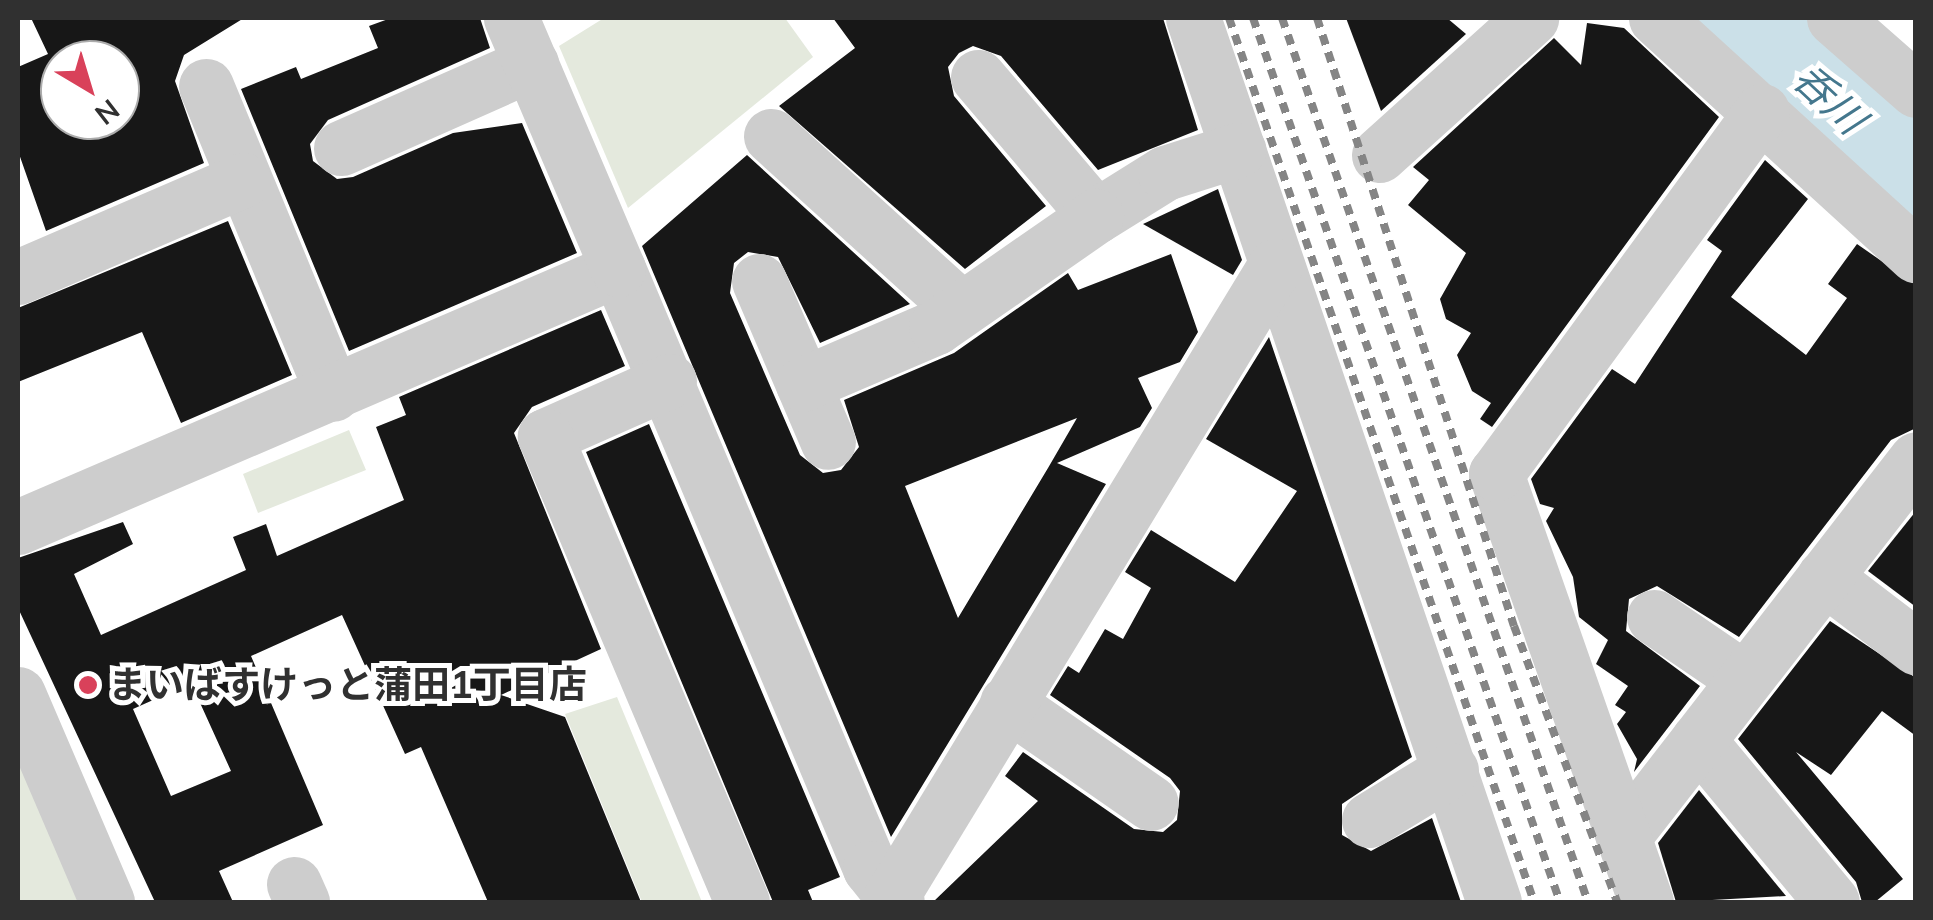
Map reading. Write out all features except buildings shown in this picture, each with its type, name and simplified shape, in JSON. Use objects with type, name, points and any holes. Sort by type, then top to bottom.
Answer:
[{"type":"street","points":[[1192,18],[1494,902]]},
{"type":"street","points":[[1656,18],[1916,255]]},
{"type":"street","points":[[1834,18],[1916,90]]},
{"type":"street","points":[[1379,155],[1499,25]]},
{"type":"street","points":[[340,148],[522,41],[669,381],[870,868],[879,900]]},
{"type":"street","points":[[978,77],[1096,216]]},
{"type":"street","points":[[206,86],[333,394]]},
{"type":"street","points":[[1646,902],[1496,474],[1762,111]]},
{"type":"street","points":[[771,136],[961,308]]},
{"type":"street","points":[[803,384],[961,308],[1165,172],[1238,150]]},
{"type":"street","points":[[18,276],[244,180]]},
{"type":"street","points":[[879,900],[1007,702],[1275,266]]},
{"type":"street","points":[[18,527],[80,496],[333,394],[618,269]]},
{"type":"street","points":[[760,281],[828,442]]},
{"type":"street","points":[[669,381],[545,436],[742,902]]},
{"type":"street","points":[[1623,836],[1916,459]]},
{"type":"street","points":[[1824,577],[1916,647]]},
{"type":"street","points":[[1654,617],[1745,679]]},
{"type":"street","points":[[18,694],[106,902]]},
{"type":"street","points":[[1007,702],[1151,803]]},
{"type":"street","points":[[1698,740],[1821,900]]},
{"type":"street","points":[[1369,820],[1451,770]]},
{"type":"shaded area","points":[[604,18],[785,18],[813,57],[628,208],[559,46]]},
{"type":"shaded area","points":[[349,430],[366,470],[258,513],[243,474]]},
{"type":"shaded area","points":[[617,697],[702,902],[642,902],[565,714]]},
{"type":"shaded area","points":[[18,727],[92,902],[18,902]]},
{"type":"water","name":"呑川","points":[[1680,18],[1809,18],[1915,116],[1915,236]]},
{"type":"railway","points":[[1229,18],[1534,902]]},
{"type":"railway","points":[[1253,18],[1560,902]]},
{"type":"railway","points":[[1282,18],[1588,902]]},
{"type":"railway","points":[[1317,18],[1514,626],[1617,902]]},
{"type":"place","name":"まいばすけっと蒲田1丁目店","points":[[88,685]]}]
